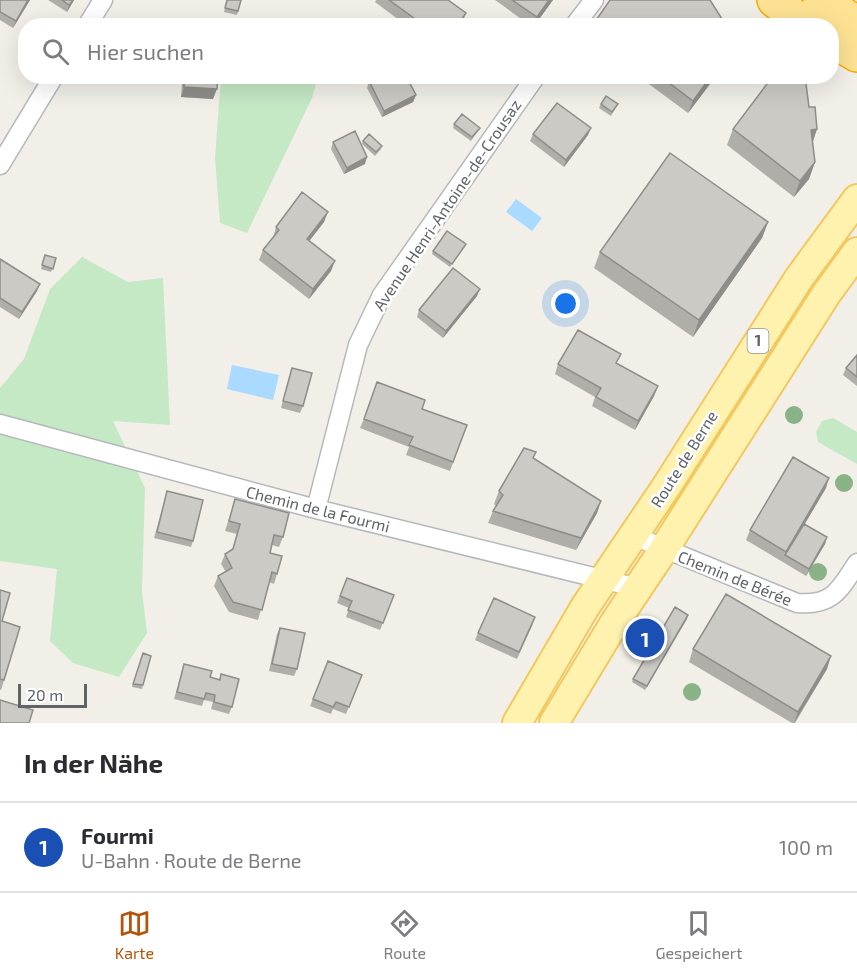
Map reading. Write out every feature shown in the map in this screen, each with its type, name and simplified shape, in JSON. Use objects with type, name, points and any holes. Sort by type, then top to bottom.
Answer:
[{"type":"highway","points":[[774,0],[797,18]]},
{"type":"highway","points":[[820,0],[832,18]]},
{"type":"highway","points":[[839,28],[851,46]]},
{"type":"main road","name":"Route de Berne","points":[[517,723],[585,607],[634,537],[799,278],[857,199]]},
{"type":"main road","name":"Route de Berne","points":[[554,723],[615,622],[827,293],[857,252]]},
{"type":"street","points":[[92,18],[103,0]]},
{"type":"street","points":[[580,18],[594,0]]},
{"type":"street","points":[[0,165],[49,84]]},
{"type":"street","name":"Avenue Henri-Antoine-de-Crousaz","points":[[316,509],[358,345],[367,323],[382,295],[530,84]]},
{"type":"street","name":"Chemin de la Fourmi","points":[[0,424],[316,509],[573,573],[605,578],[638,588]]},
{"type":"street","name":"Chemin de Bérée","points":[[634,537],[797,603],[814,605],[829,599],[843,585],[857,563]]},
{"type":"green space","points":[[220,84],[316,84],[312,98],[247,233],[220,223],[215,158]]},
{"type":"green space","points":[[82,257],[128,282],[163,278],[170,425],[113,421],[145,488],[142,591],[147,633],[119,677],[73,663],[50,641],[57,569],[0,561],[0,388],[24,359],[50,289]]},
{"type":"green space","points":[[833,418],[857,432],[857,464],[818,442],[816,432],[822,421]]},
{"type":"water","points":[[516,199],[542,218],[532,231],[506,212]]},
{"type":"water","points":[[232,365],[279,375],[273,400],[227,389]]},
{"type":"building","points":[[0,0],[28,0],[16,21],[0,12]]},
{"type":"building","points":[[62,0],[73,0],[69,5]]},
{"type":"building","points":[[227,0],[241,0],[238,11],[225,8]]},
{"type":"building","points":[[389,0],[448,0],[466,13],[463,18],[414,18]]},
{"type":"building","points":[[512,0],[549,0],[537,17]]},
{"type":"building","points":[[610,0],[710,0],[721,18],[598,18]]},
{"type":"building","points":[[184,84],[217,84],[217,89],[184,87]]},
{"type":"building","points":[[370,84],[410,84],[416,95],[384,111]]},
{"type":"building","points":[[671,84],[705,84],[693,101]]},
{"type":"building","points":[[767,84],[806,84],[809,107],[815,107],[817,129],[811,130],[815,162],[800,181],[733,129]]},
{"type":"building","points":[[606,96],[618,104],[612,112],[601,104]]},
{"type":"building","points":[[557,103],[591,128],[566,160],[533,134]]},
{"type":"building","points":[[462,114],[480,128],[472,137],[454,124]]},
{"type":"building","points":[[355,131],[367,157],[347,168],[333,142]]},
{"type":"building","points":[[369,134],[382,146],[376,152],[363,141]]},
{"type":"building","points":[[670,153],[768,222],[699,320],[600,252]]},
{"type":"building","points":[[302,192],[328,212],[307,239],[335,261],[313,289],[263,250],[279,230],[276,227]]},
{"type":"building","points":[[447,231],[466,244],[452,264],[433,251]]},
{"type":"building","points":[[45,255],[56,258],[53,269],[42,265]]},
{"type":"building","points":[[0,259],[40,284],[22,312],[0,298]]},
{"type":"building","points":[[453,268],[480,289],[446,331],[419,310]]},
{"type":"building","points":[[578,330],[621,354],[616,363],[658,386],[638,421],[596,397],[601,388],[558,364]]},
{"type":"building","points":[[857,355],[857,377],[846,368]]},
{"type":"building","points":[[292,368],[312,373],[303,406],[283,401]]},
{"type":"building","points":[[377,382],[425,400],[422,409],[467,425],[453,462],[409,445],[413,437],[364,419]]},
{"type":"building","points":[[524,448],[536,452],[533,458],[601,501],[581,538],[493,511],[503,495],[499,491]]},
{"type":"building","points":[[793,457],[829,478],[786,552],[750,530]]},
{"type":"building","points":[[167,491],[203,500],[193,541],[157,532]]},
{"type":"building","points":[[235,499],[289,513],[283,537],[274,535],[270,553],[282,556],[277,574],[272,572],[262,610],[233,602],[218,576],[232,568],[225,554],[233,549],[240,524],[229,521]]},
{"type":"building","points":[[804,524],[827,537],[809,569],[785,555]]},
{"type":"building","points":[[347,578],[394,595],[383,623],[348,610],[352,601],[340,596]]},
{"type":"building","points":[[0,590],[10,593],[2,621],[20,627],[4,680],[0,679]]},
{"type":"building","points":[[726,594],[831,656],[798,712],[693,649]]},
{"type":"building","points":[[494,598],[535,617],[519,652],[478,633]]},
{"type":"building","points":[[675,607],[688,615],[647,686],[633,679]]},
{"type":"building","points":[[280,628],[305,633],[297,669],[272,664]]},
{"type":"building","points":[[143,653],[151,656],[143,685],[133,684]]},
{"type":"building","points":[[328,661],[362,675],[349,707],[336,702],[333,707],[313,699]]},
{"type":"building","points":[[184,664],[212,671],[210,677],[220,680],[221,674],[239,679],[232,707],[214,702],[215,695],[206,693],[204,699],[177,692]]},
{"type":"building","points":[[0,700],[33,710],[29,723],[0,723]]},
{"type":"place","name":"Fourmi","points":[[645,638]]}]
